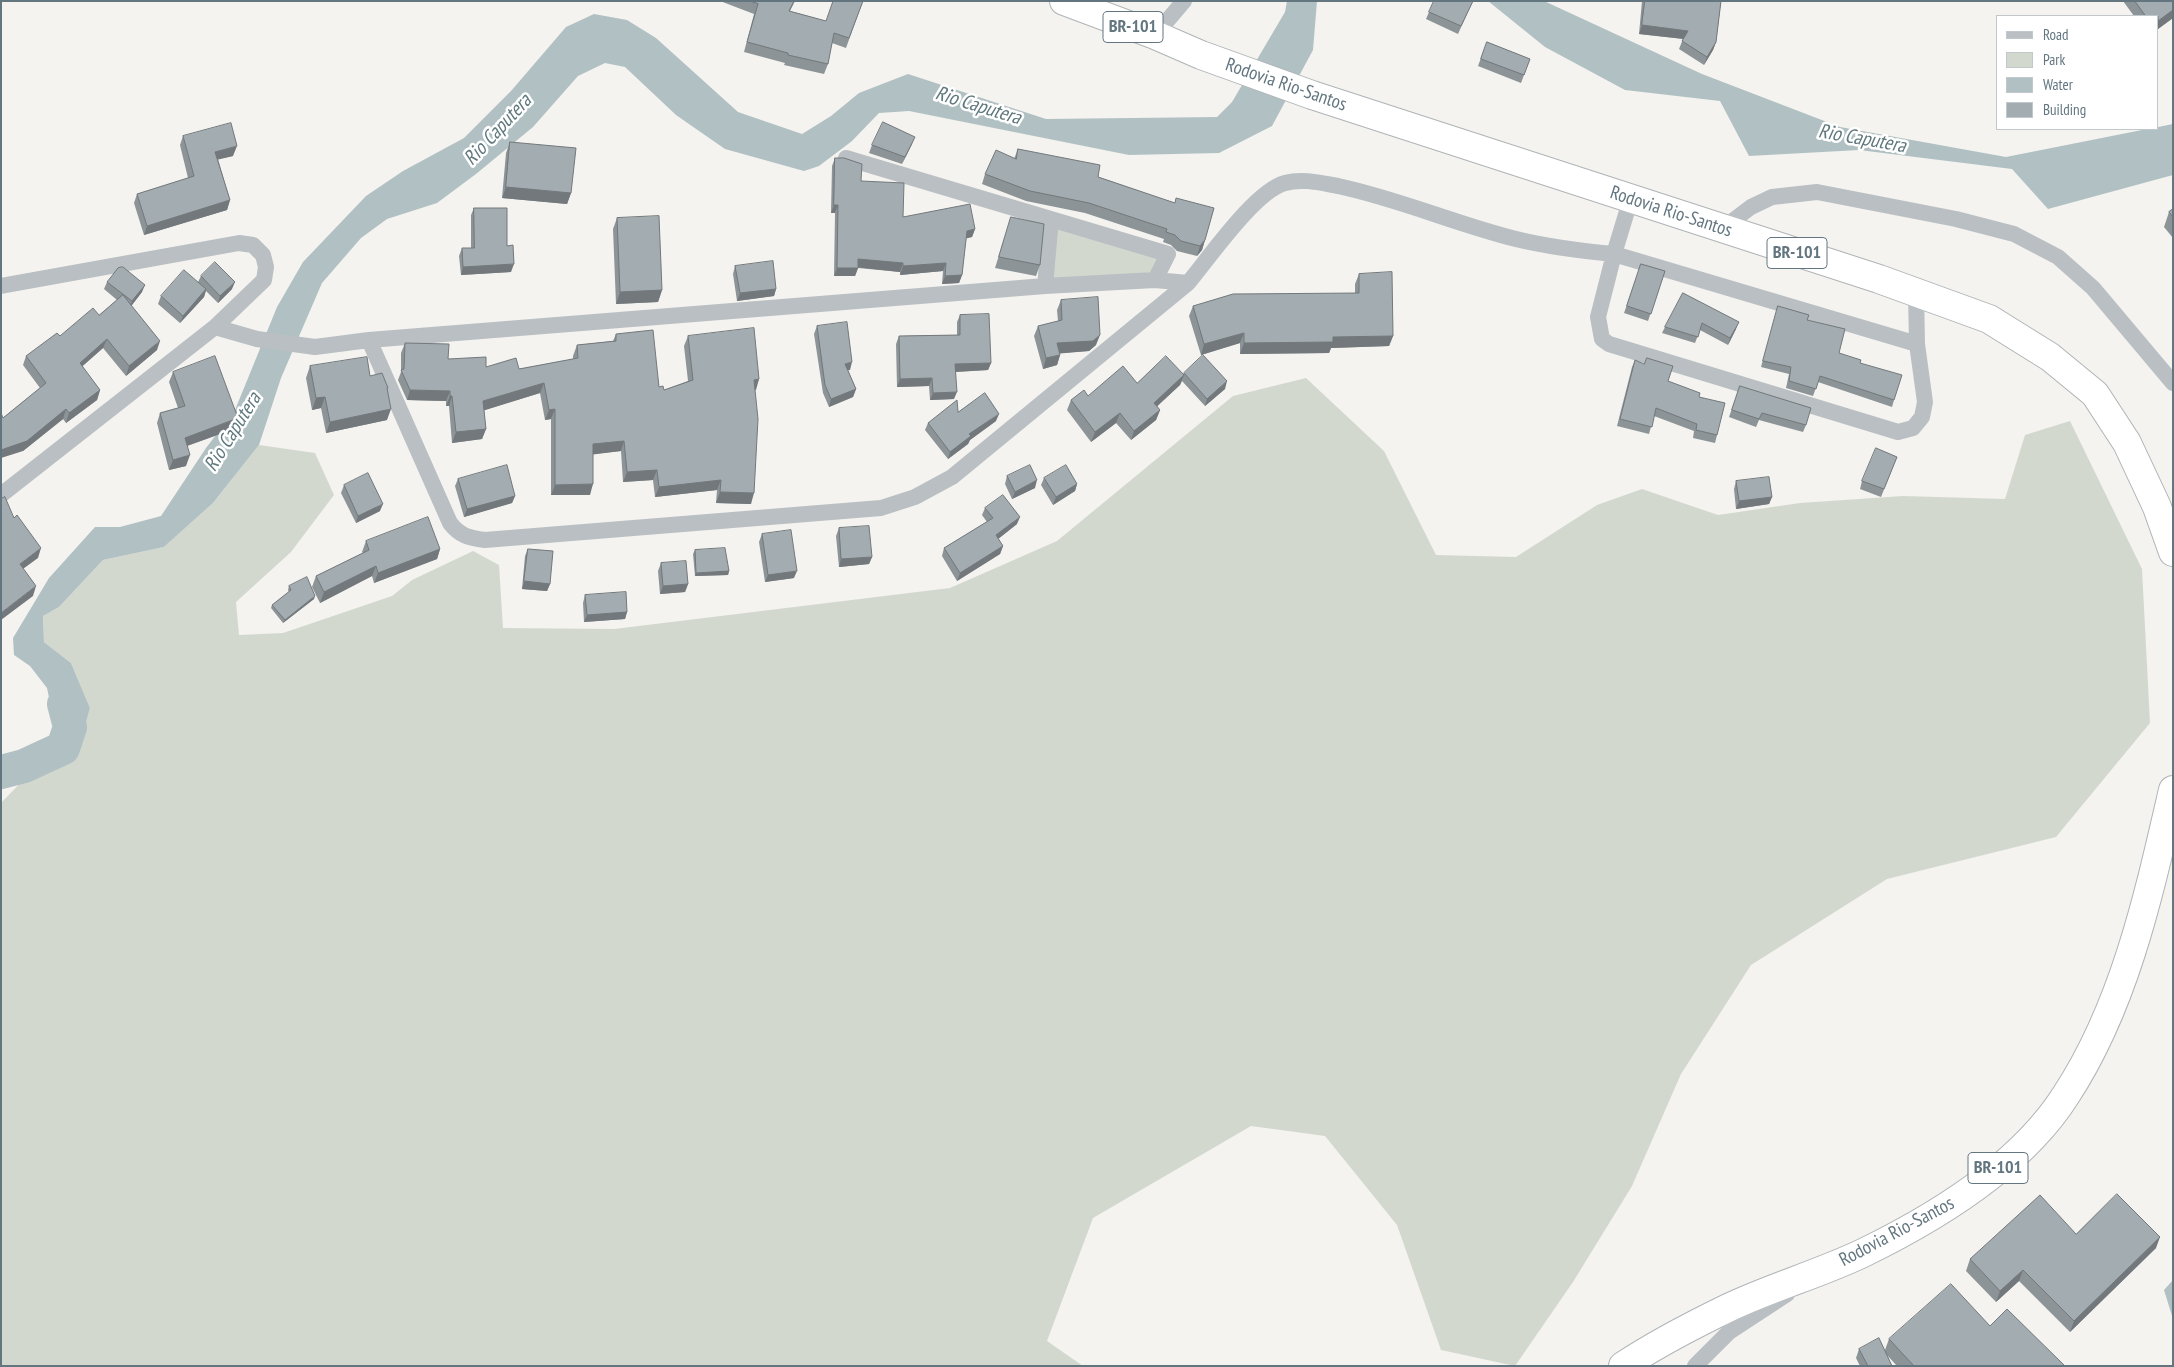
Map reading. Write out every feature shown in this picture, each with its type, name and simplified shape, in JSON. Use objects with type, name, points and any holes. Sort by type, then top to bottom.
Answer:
[{"type":"highway","name":"Rodovia Rio-Santos","points":[[1064,1],[1155,35],[1201,55],[1312,95],[1916,292],[1989,319],[2050,357],[2095,394],[2127,443],[2158,507],[2173,552]]},
{"type":"highway","name":"Rodovia Rio-Santos","points":[[1624,1366],[1641,1354],[1729,1308],[1817,1274],[1880,1244],[1975,1189],[2031,1138],[2066,1097],[2098,1042],[2124,973],[2154,874],[2173,790]]},
{"type":"street","points":[[1155,35],[1184,1]]},
{"type":"street","points":[[846,158],[1168,254],[1154,280]]},
{"type":"street","points":[[369,340],[450,523],[458,533],[467,538],[485,540],[881,508],[915,498],[952,476],[1188,283],[1246,213],[1266,192],[1285,182],[1314,181],[1363,191],[1515,238],[1567,250],[1614,254],[1917,344]]},
{"type":"street","points":[[1722,229],[1751,207],[1772,197],[1817,192],[1956,219],[2014,234],[2058,258],[2093,288],[2173,383]]},
{"type":"street","points":[[1631,198],[1598,317],[1602,338],[1609,344],[1898,432],[1913,428],[1922,417],[1925,402],[1917,344],[1916,292]]},
{"type":"street","points":[[1045,286],[1051,219]]},
{"type":"street","points":[[1,286],[238,243],[253,245],[263,255],[266,267],[264,280],[215,326],[4,492]]},
{"type":"street","points":[[215,326],[257,339],[315,347],[369,340],[1045,286],[1154,280],[1188,283]]},
{"type":"street","points":[[1695,1366],[1729,1332],[1817,1274]]},
{"type":"green space","points":[[1055,225],[1162,256],[1153,277],[1049,280]]},
{"type":"green space","points":[[1306,378],[1384,451],[1436,555],[1516,557],[1597,505],[1642,489],[1718,515],[1800,503],[1903,496],[2005,499],[2025,435],[2070,421],[2142,569],[2150,723],[2056,837],[1887,879],[1751,965],[1681,1074],[1632,1186],[1573,1282],[1515,1366],[1441,1350],[1397,1225],[1325,1136],[1251,1126],[1093,1218],[1047,1341],[1083,1366],[1,1366],[1,803],[30,773],[79,748],[90,708],[71,663],[44,642],[43,616],[59,607],[103,560],[164,547],[213,503],[259,445],[315,453],[334,495],[291,552],[236,602],[239,635],[283,633],[392,596],[412,580],[473,551],[499,565],[503,628],[614,629],[950,588],[1057,541],[1233,396]]},
{"type":"water","points":[[1287,1],[1317,1],[1313,50],[1272,126],[1219,153],[1129,155],[909,111],[879,113],[852,141],[819,166],[804,171],[725,149],[676,115],[625,67],[605,63],[578,76],[533,127],[476,174],[437,203],[387,219],[361,238],[322,283],[281,378],[259,445],[213,503],[164,547],[103,560],[59,607],[43,616],[44,642],[71,663],[90,708],[79,748],[63,748],[63,719],[50,702],[47,688],[30,666],[14,655],[13,638],[49,578],[95,527],[120,527],[161,516],[206,448],[235,410],[277,307],[303,262],[366,196],[403,171],[464,138],[511,91],[566,27],[594,14],[627,20],[656,38],[738,112],[802,134],[831,116],[859,93],[908,74],[1046,119],[1217,117],[1232,102],[1285,12]]},
{"type":"water","points":[[1488,1],[1544,1],[1702,74],[1840,127],[2006,157],[2142,130],[2159,130],[2159,127],[2173,124],[2173,175],[2048,209],[2012,169],[1859,150],[1749,156],[1720,101],[1625,90],[1545,47]]},
{"type":"water","points":[[2173,1280],[2173,1319],[2164,1290]]},
{"type":"building","points":[[750,1],[794,1],[789,11],[826,21],[833,1],[863,1],[849,38],[834,33],[828,64],[788,55],[788,53],[747,42],[758,4]]},
{"type":"building","points":[[1434,1],[1473,1],[1461,26],[1429,12]]},
{"type":"building","points":[[1645,1],[1721,1],[1716,42],[1707,57],[1682,41],[1688,31],[1642,25]]},
{"type":"building","points":[[2135,1],[2173,1],[2173,10],[2159,20],[2159,15],[2145,15]]},
{"type":"building","points":[[1487,42],[1530,59],[1524,75],[1481,59]]},
{"type":"building","points":[[883,122],[915,137],[905,157],[872,145]]},
{"type":"building","points":[[231,123],[237,146],[215,152],[230,200],[147,226],[137,194],[194,176],[183,136]]},
{"type":"building","points":[[510,142],[576,148],[571,193],[506,187]]},
{"type":"building","points":[[1018,149],[1100,165],[1098,177],[1175,203],[1176,198],[1214,208],[1205,240],[1200,246],[1181,241],[1175,235],[1166,232],[1167,229],[1089,203],[1030,191],[985,174],[996,150],[1016,159]]},
{"type":"building","points":[[835,158],[844,158],[862,164],[861,181],[904,183],[903,217],[970,204],[975,229],[967,231],[962,275],[945,276],[946,263],[903,266],[903,263],[858,259],[858,268],[837,268],[838,205],[834,205]]},
{"type":"building","points":[[474,208],[507,208],[507,246],[513,245],[514,264],[463,267],[462,248],[474,248]]},
{"type":"building","points":[[2173,209],[2173,217],[2169,212]]},
{"type":"building","points":[[659,216],[662,290],[620,292],[617,218]]},
{"type":"building","points":[[1011,217],[1044,224],[1040,265],[999,257]]},
{"type":"building","points":[[773,261],[776,289],[740,293],[735,266]]},
{"type":"building","points":[[215,262],[235,282],[220,296],[201,276]]},
{"type":"building","points":[[1641,264],[1665,271],[1651,314],[1627,306]]},
{"type":"building","points":[[123,267],[145,285],[132,301],[107,282],[118,268]]},
{"type":"building","points":[[184,270],[206,289],[183,316],[161,296]]},
{"type":"building","points":[[1392,272],[1393,336],[1333,337],[1333,342],[1244,343],[1244,333],[1204,344],[1193,306],[1233,294],[1359,293],[1359,274]]},
{"type":"building","points":[[1683,293],[1739,322],[1730,338],[1702,323],[1698,337],[1665,327]]},
{"type":"building","points":[[123,295],[160,341],[129,366],[107,339],[80,363],[100,390],[69,413],[66,409],[27,441],[1,450],[1,413],[3,418],[46,383],[26,356],[57,333],[60,336],[93,308],[99,315]]},
{"type":"building","points":[[1098,297],[1100,335],[1093,341],[1057,343],[1060,355],[1046,358],[1038,326],[1062,320],[1061,300]]},
{"type":"building","points":[[1778,306],[1809,315],[1807,320],[1845,329],[1839,353],[1861,360],[1860,363],[1902,375],[1894,400],[1820,376],[1816,389],[1789,381],[1791,367],[1763,361]]},
{"type":"building","points":[[989,314],[991,363],[955,364],[957,392],[933,393],[932,378],[900,379],[899,336],[960,335],[960,315]]},
{"type":"building","points":[[847,322],[852,362],[845,364],[856,389],[831,399],[825,385],[817,326]]},
{"type":"building","points":[[754,328],[759,379],[754,380],[758,419],[754,493],[720,492],[721,480],[659,487],[657,470],[627,472],[624,441],[593,444],[593,484],[555,485],[555,409],[549,410],[544,383],[483,401],[486,429],[456,432],[450,391],[410,390],[401,370],[404,369],[405,343],[449,344],[448,359],[486,357],[486,367],[516,358],[519,369],[578,358],[577,345],[616,341],[616,334],[653,330],[659,387],[663,386],[664,390],[693,380],[688,336]]},
{"type":"building","points":[[1203,355],[1227,381],[1207,399],[1184,373]]},
{"type":"building","points":[[215,356],[238,418],[185,438],[190,455],[173,460],[160,413],[185,406],[173,372]]},
{"type":"building","points":[[1166,356],[1184,375],[1154,403],[1160,410],[1134,431],[1120,413],[1095,432],[1071,400],[1084,390],[1088,396],[1123,366],[1137,383]]},
{"type":"building","points":[[367,357],[370,376],[382,373],[388,388],[391,409],[330,422],[325,397],[316,398],[310,366]]},
{"type":"building","points":[[1647,358],[1673,366],[1668,381],[1700,393],[1699,397],[1725,403],[1717,435],[1696,430],[1697,424],[1656,408],[1652,427],[1620,419],[1635,360],[1644,364]]},
{"type":"building","points":[[1740,386],[1811,408],[1806,425],[1762,413],[1759,419],[1732,410]]},
{"type":"building","points":[[985,393],[999,414],[969,434],[971,436],[950,452],[928,423],[957,400],[958,412]]},
{"type":"building","points":[[1876,448],[1897,457],[1884,489],[1862,481]]},
{"type":"building","points":[[507,465],[515,496],[467,509],[458,479]]},
{"type":"building","points":[[1030,465],[1037,480],[1015,492],[1007,476]]},
{"type":"building","points":[[1066,465],[1077,484],[1056,497],[1044,478]]},
{"type":"building","points":[[368,473],[383,504],[358,516],[344,485]]},
{"type":"building","points":[[1769,477],[1772,497],[1739,501],[1736,481]]},
{"type":"building","points":[[1003,495],[1020,517],[996,535],[1003,546],[960,573],[944,548],[993,518],[985,508]]},
{"type":"building","points":[[5,497],[14,518],[17,515],[41,548],[20,564],[36,586],[1,613],[1,499]]},
{"type":"building","points":[[428,517],[440,549],[378,573],[376,566],[324,592],[316,576],[369,550],[366,541]]},
{"type":"building","points":[[869,526],[872,557],[841,559],[839,528]]},
{"type":"building","points":[[791,530],[797,571],[768,575],[762,534]]},
{"type":"building","points":[[725,548],[729,571],[696,573],[695,550]]},
{"type":"building","points":[[528,549],[553,551],[550,584],[524,581]]},
{"type":"building","points":[[686,561],[688,584],[663,586],[661,563]]},
{"type":"building","points":[[307,577],[315,596],[285,620],[272,605],[291,590],[289,586]]},
{"type":"building","points":[[626,592],[627,612],[587,615],[585,595]]},
{"type":"building","points":[[2117,1194],[2160,1237],[2074,1321],[2023,1270],[2000,1291],[1970,1259],[2040,1195],[2076,1234]]},
{"type":"building","points":[[1951,1284],[1990,1326],[2007,1309],[2065,1366],[1914,1366],[1889,1339]]},
{"type":"building","points":[[1879,1338],[1892,1366],[1868,1366],[1859,1349]]},
{"type":"waterway","name":"Rio Caputera","points":[[1,772],[24,766],[63,748],[70,727],[64,704]]}]
